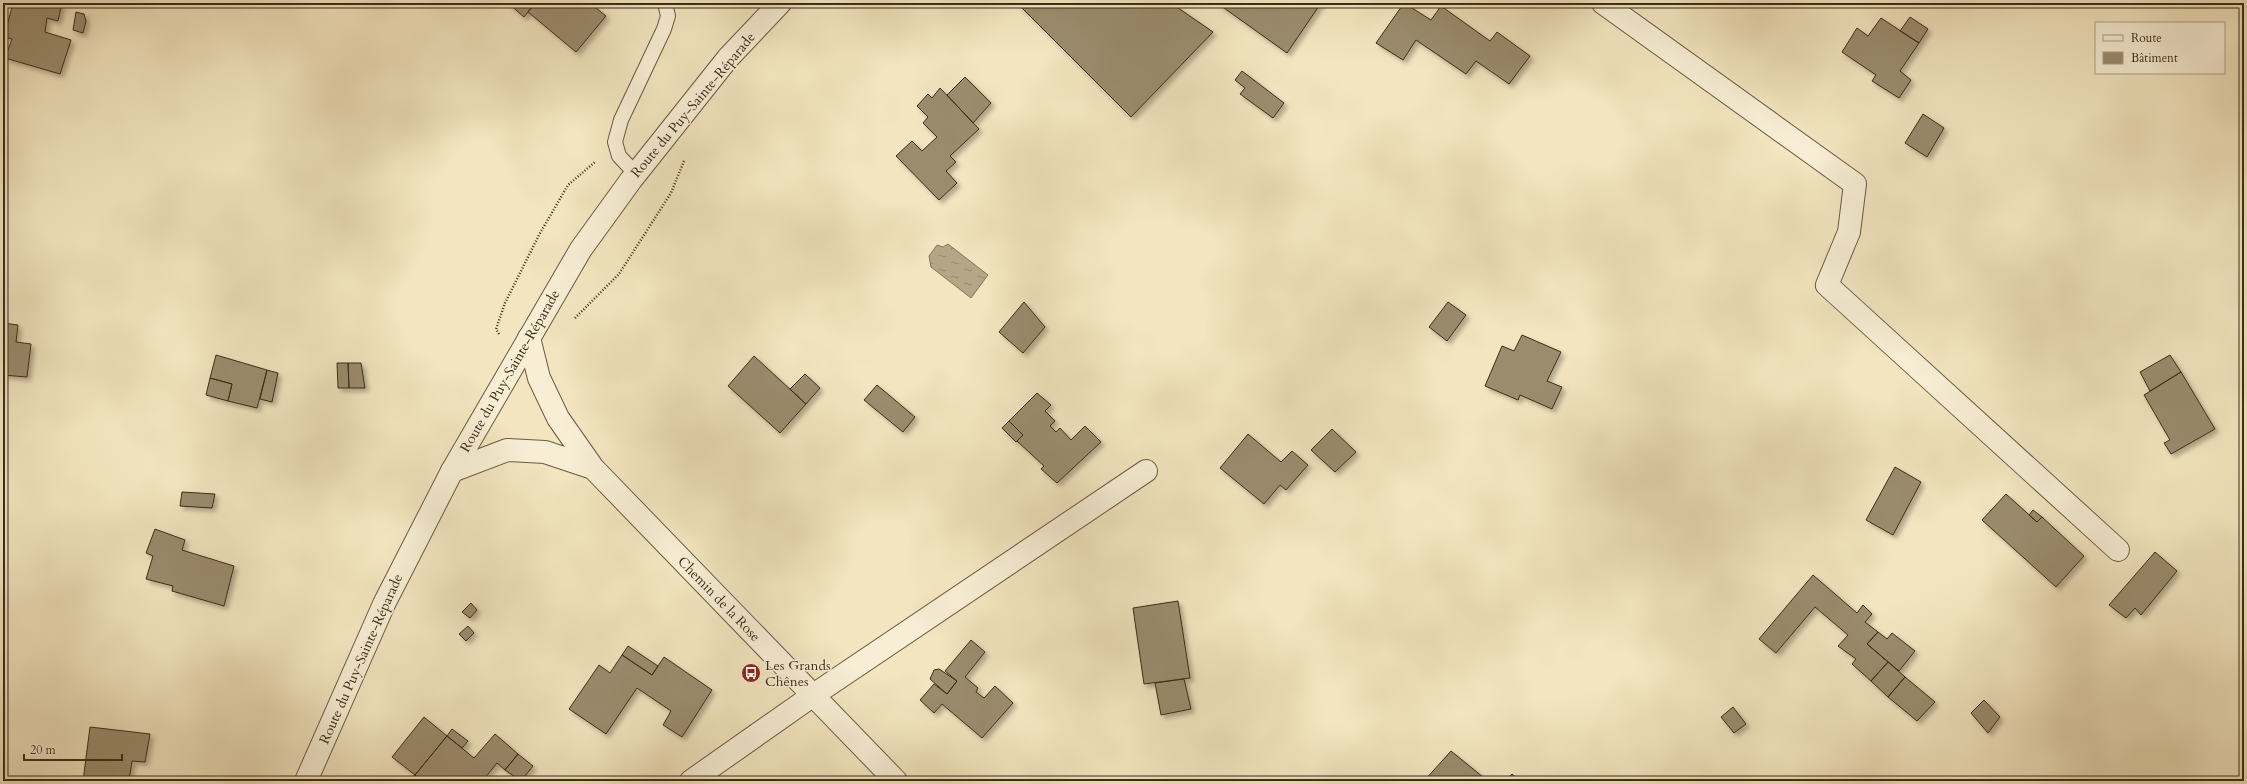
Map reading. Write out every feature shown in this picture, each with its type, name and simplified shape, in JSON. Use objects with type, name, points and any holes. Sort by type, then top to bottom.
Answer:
[{"type":"street","name":"Route du Puy-Sainte-Réparade","points":[[306,781],[384,604],[452,472],[581,249],[636,174],[728,58],[780,3]]},
{"type":"street","points":[[1602,3],[1855,184],[1849,232],[1827,285],[2118,550]]},
{"type":"street","name":"Chemin de la Rose","points":[[530,338],[538,378],[558,418],[593,468],[812,696],[896,781]]},
{"type":"street","name":"Chemin de la Rose","points":[[452,472],[507,450],[545,452],[593,468]]},
{"type":"street","points":[[691,781],[812,696],[1146,471]]},
{"type":"lane","points":[[636,174],[619,156],[615,142],[621,120],[664,29],[668,16],[665,3]]},
{"type":"path","points":[[514,364],[496,329],[505,303],[539,235],[568,185],[616,146]]},
{"type":"path","points":[[570,324],[618,274],[671,193],[686,157]]},
{"type":"water","points":[[948,244],[988,275],[971,298],[931,267],[929,256],[937,245],[943,247]]},
{"type":"building","points":[[13,3],[62,3],[58,21],[47,18],[45,32],[71,40],[60,74],[5,58],[12,39],[4,37]]},
{"type":"building","points":[[508,3],[535,3],[524,17]]},
{"type":"building","points":[[535,3],[566,3],[570,6],[572,3],[590,3],[606,16],[576,52],[528,12]]},
{"type":"building","points":[[1017,3],[1171,3],[1213,32],[1131,117]]},
{"type":"building","points":[[1217,3],[1321,3],[1287,53]]},
{"type":"building","points":[[1404,3],[1431,20],[1441,6],[1490,41],[1497,32],[1530,56],[1509,84],[1476,61],[1466,74],[1416,40],[1403,60],[1376,43]]},
{"type":"building","points":[[76,12],[84,14],[86,21],[83,33],[73,30]]},
{"type":"building","points":[[1910,17],[1928,29],[1919,43],[1900,31]]},
{"type":"building","points":[[1881,18],[1919,43],[1900,71],[1911,80],[1899,98],[1872,81],[1876,75],[1842,52],[1857,28],[1868,36]]},
{"type":"building","points":[[1242,71],[1284,103],[1273,118],[1240,94],[1245,88],[1235,80]]},
{"type":"building","points":[[965,77],[991,103],[973,123],[947,95]]},
{"type":"building","points":[[940,88],[979,129],[950,156],[956,162],[946,171],[957,183],[939,200],[896,156],[912,141],[922,151],[937,137],[923,123],[928,117],[917,106],[928,94],[932,98]]},
{"type":"building","points":[[1923,114],[1944,128],[1927,157],[1905,143]]},
{"type":"building","points":[[1024,302],[1045,327],[1023,353],[999,332]]},
{"type":"building","points":[[1448,302],[1466,315],[1447,341],[1429,327]]},
{"type":"building","points":[[3,323],[18,325],[16,342],[31,344],[27,377],[3,375]]},
{"type":"building","points":[[1522,335],[1561,352],[1547,381],[1562,387],[1552,409],[1520,395],[1518,400],[1485,386],[1502,346],[1514,351]]},
{"type":"building","points":[[216,355],[267,370],[257,408],[228,401],[232,384],[210,378]]},
{"type":"building","points":[[2170,355],[2181,372],[2150,391],[2140,372]]},
{"type":"building","points":[[754,356],[806,404],[780,433],[728,386]]},
{"type":"building","points":[[337,363],[348,363],[349,388],[338,388]]},
{"type":"building","points":[[348,363],[361,363],[365,388],[349,388]]},
{"type":"building","points":[[267,370],[278,373],[272,402],[260,399]]},
{"type":"building","points":[[2181,372],[2215,429],[2171,454],[2164,443],[2170,440],[2144,395]]},
{"type":"building","points":[[805,374],[820,388],[806,404],[790,389]]},
{"type":"building","points":[[210,378],[232,384],[228,401],[206,395]]},
{"type":"building","points":[[877,385],[915,417],[903,432],[864,400]]},
{"type":"building","points":[[1037,393],[1051,405],[1045,411],[1055,421],[1050,426],[1056,432],[1060,428],[1071,440],[1085,426],[1101,442],[1057,483],[1041,469],[1044,466],[1017,441],[1023,435],[1009,421]]},
{"type":"building","points":[[1009,421],[1023,435],[1016,442],[1002,428]]},
{"type":"building","points":[[1332,429],[1356,452],[1335,472],[1311,450]]},
{"type":"building","points":[[1248,434],[1281,462],[1292,451],[1308,465],[1286,490],[1280,485],[1264,504],[1220,468]]},
{"type":"building","points":[[1895,467],[1921,482],[1893,535],[1866,520]]},
{"type":"building","points":[[182,492],[215,494],[212,508],[180,506]]},
{"type":"building","points":[[2006,494],[2037,522],[2042,517],[2084,556],[2056,587],[1982,520]]},
{"type":"building","points":[[2033,510],[2042,517],[2037,522],[2029,515]]},
{"type":"building","points":[[155,529],[185,540],[182,550],[234,566],[224,606],[172,591],[173,586],[146,579],[153,556],[146,553]]},
{"type":"building","points":[[2155,552],[2177,571],[2141,615],[2135,608],[2126,618],[2109,605]]},
{"type":"building","points":[[1813,575],[1857,613],[1863,605],[1872,614],[1865,622],[1878,632],[1867,644],[1888,662],[1871,681],[1852,664],[1856,659],[1838,646],[1848,635],[1815,607],[1776,653],[1759,639]]},
{"type":"building","points":[[1178,601],[1190,678],[1144,684],[1133,608]]},
{"type":"building","points":[[471,603],[477,610],[470,618],[462,612]]},
{"type":"building","points":[[468,626],[474,633],[466,641],[459,634]]},
{"type":"building","points":[[1878,632],[1887,639],[1892,633],[1915,651],[1899,671],[1867,644]]},
{"type":"building","points":[[971,640],[985,652],[965,677],[978,688],[976,692],[984,698],[995,686],[1013,703],[982,738],[942,704],[934,713],[920,700],[934,684],[947,694],[957,681],[945,671]]},
{"type":"building","points":[[628,646],[658,666],[652,675],[622,655]]},
{"type":"building","points":[[622,655],[652,675],[664,657],[712,690],[682,737],[663,725],[671,711],[637,688],[606,734],[569,709],[599,665],[610,673]]},
{"type":"building","points":[[1888,662],[1905,677],[1888,697],[1871,681]]},
{"type":"building","points":[[939,669],[957,681],[947,694],[930,679],[934,670]]},
{"type":"building","points":[[1905,677],[1935,702],[1917,721],[1888,697]]},
{"type":"building","points":[[1184,679],[1191,709],[1161,715],[1155,683]]},
{"type":"building","points":[[1984,700],[2000,717],[1988,733],[1971,713]]},
{"type":"building","points":[[1733,707],[1746,724],[1734,733],[1721,717]]},
{"type":"building","points":[[424,717],[447,736],[415,775],[392,757]]},
{"type":"building","points":[[90,727],[150,734],[145,762],[132,761],[129,781],[83,781]]},
{"type":"building","points":[[452,729],[468,741],[462,748],[447,736]]},
{"type":"building","points":[[495,734],[518,754],[505,770],[497,763],[484,779],[487,781],[421,781],[415,775],[447,736],[474,758]]},
{"type":"building","points":[[1451,751],[1483,777],[1488,781],[1424,781]]},
{"type":"building","points":[[518,754],[533,766],[521,781],[505,770]]},
{"type":"building","points":[[1512,774],[1520,781],[1506,781]]},
{"type":"building","points":[[415,775],[421,781],[410,781]]},
{"type":"place","name":"Les Grands Chênes","points":[[751,673]]}]
